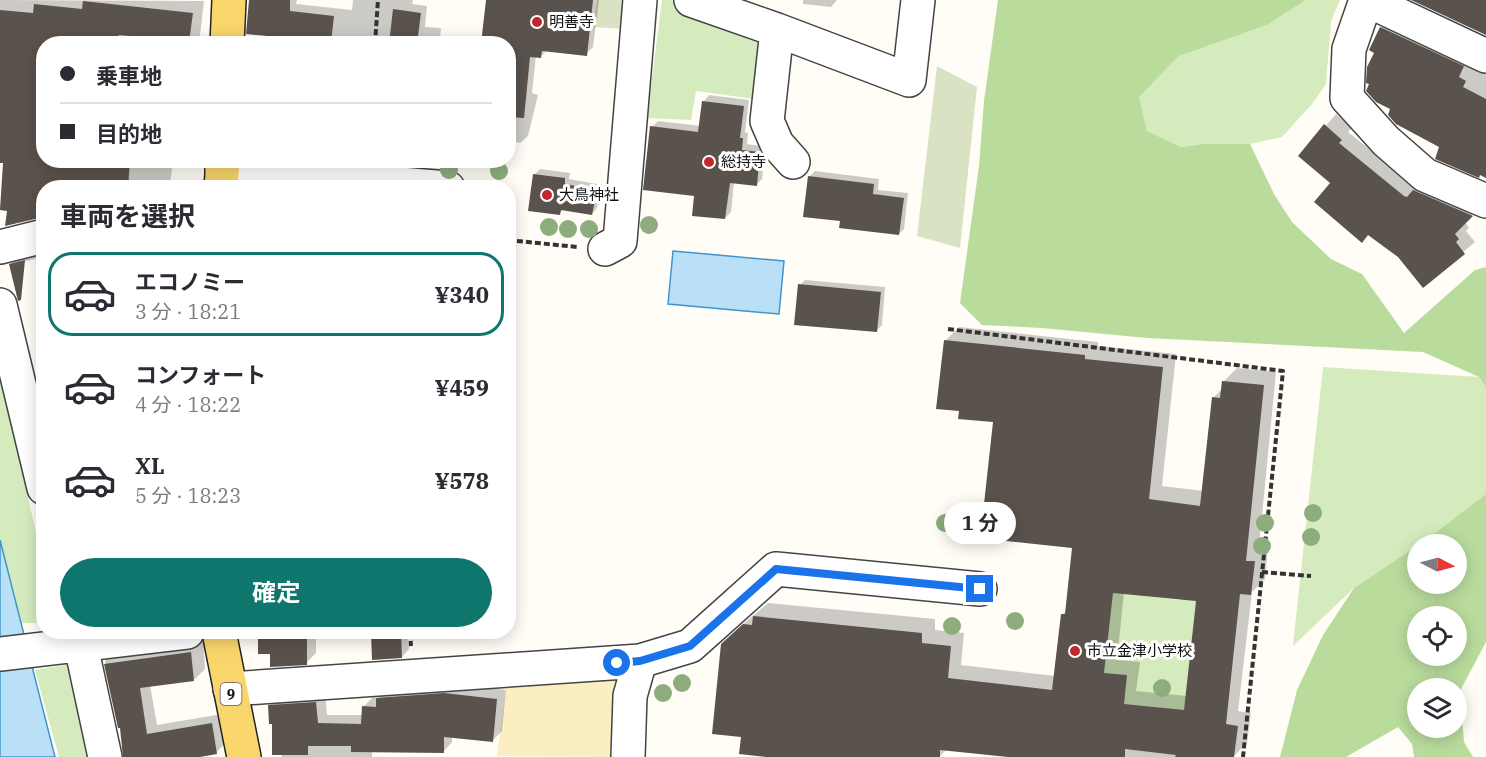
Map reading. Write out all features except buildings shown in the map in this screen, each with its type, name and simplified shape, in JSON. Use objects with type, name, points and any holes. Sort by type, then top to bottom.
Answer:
[{"type":"main road","points":[[227,36],[229,0]]},
{"type":"main road","name":"9","points":[[220,639],[244,757]]},
{"type":"street","points":[[605,249],[620,241],[640,0]]},
{"type":"street","points":[[691,0],[909,80],[918,0]]},
{"type":"street","points":[[1486,56],[1366,0],[1349,49],[1347,98],[1386,141],[1425,175],[1486,201]]},
{"type":"street","points":[[777,30],[767,121],[777,144],[793,162]]},
{"type":"street","points":[[222,172],[335,180]]},
{"type":"street","points":[[0,247],[36,238]]},
{"type":"street","points":[[0,305],[36,455]]},
{"type":"street","points":[[230,689],[640,661],[690,646],[776,569],[980,589]]},
{"type":"street","points":[[0,654],[72,642],[106,639]]},
{"type":"street","points":[[72,642],[105,757]]},
{"type":"street","points":[[628,757],[630,696],[640,661]]},
{"type":"path","points":[[376,36],[378,0]]},
{"type":"path","points":[[516,241],[605,249]]},
{"type":"path","points":[[948,329],[1283,371],[1243,757]]},
{"type":"path","points":[[1262,572],[1311,576]]},
{"type":"green space","points":[[597,0],[625,0],[623,29],[593,27]]},
{"type":"green space","points":[[662,0],[671,0],[770,37],[762,100],[696,91],[691,120],[647,118]]},
{"type":"green space","points":[[998,0],[1306,0],[1267,25],[1179,56],[1139,97],[1147,131],[1181,147],[1203,144],[1250,144],[1274,194],[1292,222],[1331,259],[1362,274],[1404,333],[1475,270],[1486,267],[1486,387],[1479,377],[1423,352],[1147,338],[982,325],[960,303],[979,166],[984,101]]},
{"type":"green space","points":[[1306,0],[1340,0],[1331,21],[1326,84],[1312,104],[1282,137],[1250,144],[1203,144],[1181,147],[1147,131],[1139,97],[1179,56],[1267,25]]},
{"type":"green space","points":[[937,66],[977,87],[960,248],[917,236]]},
{"type":"green space","points":[[1323,367],[1479,377],[1486,387],[1486,494],[1436,534],[1407,534],[1407,554],[1354,588],[1293,646]]},
{"type":"green space","points":[[0,374],[36,533],[36,623],[20,623],[0,540]]},
{"type":"green space","points":[[1486,494],[1486,642],[1467,678],[1407,678],[1407,738],[1398,727],[1346,757],[1280,757],[1297,690],[1323,635],[1354,588],[1407,553],[1407,594],[1467,594],[1467,534],[1434,534]]},
{"type":"green space","points":[[1116,563],[1136,595],[1179,600],[1182,569],[1199,571],[1182,734],[1162,708],[1135,705],[1098,725],[1127,675],[1104,673]]},
{"type":"green space","points":[[71,664],[91,757],[59,757],[35,670]]},
{"type":"green space","points":[[1407,738],[1464,738],[1473,757],[1414,757],[1412,744]]},
{"type":"sand","points":[[614,671],[624,683],[615,757],[497,756],[507,683]]},
{"type":"water","points":[[673,251],[784,261],[779,314],[668,304]]},
{"type":"water","points":[[0,540],[55,757],[0,757]]},
{"type":"place","name":"明善寺","points":[[537,22]]},
{"type":"place","name":"総持寺","points":[[709,162]]},
{"type":"place","name":"大鳥神社","points":[[547,195]]},
{"type":"place","name":"市立金津小学校","points":[[1075,651]]},
{"type":"route","points":[[617,663],[640,661],[690,646],[776,569],[980,589]]}]
